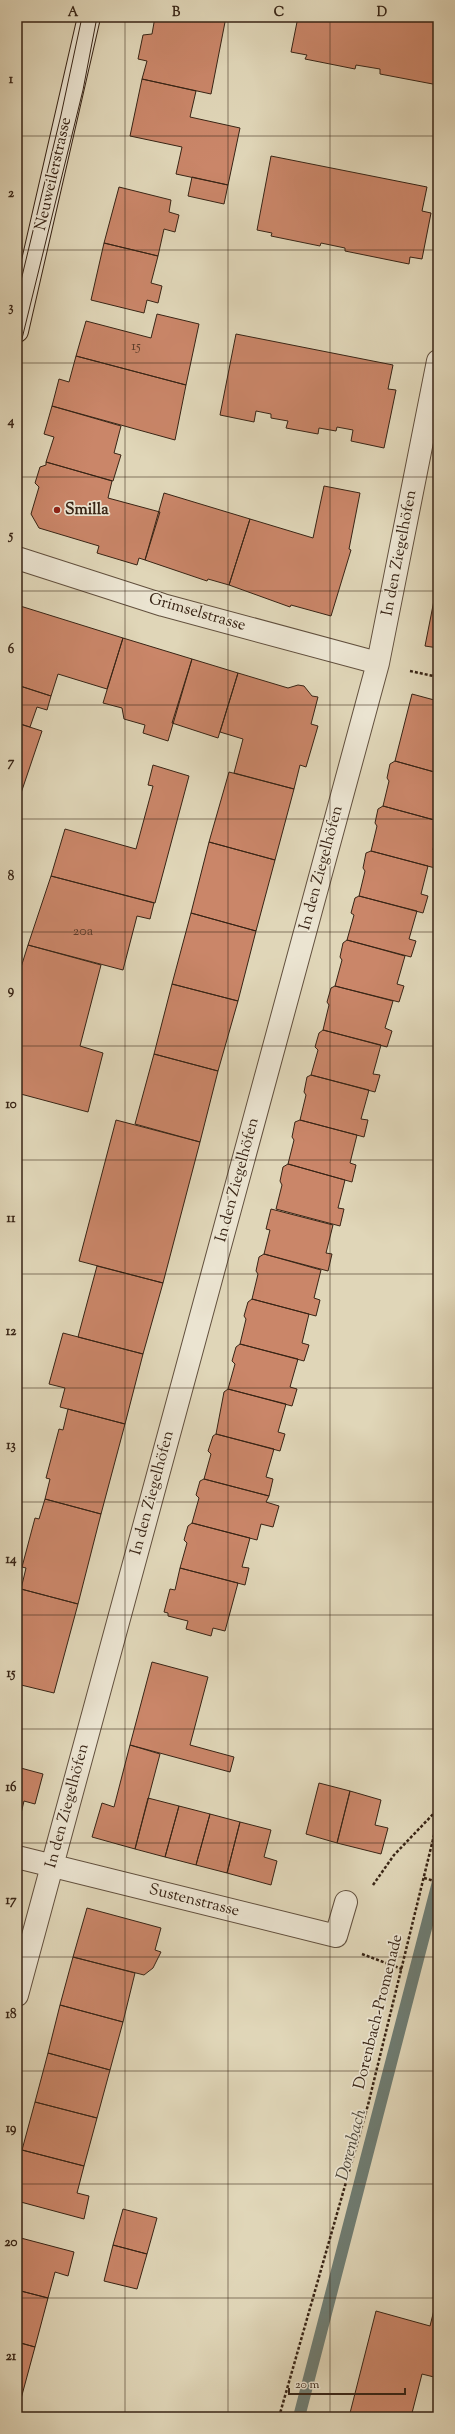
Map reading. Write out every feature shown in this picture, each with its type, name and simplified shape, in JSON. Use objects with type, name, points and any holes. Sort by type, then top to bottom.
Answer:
[{"type":"street","name":"Neuweilerstrasse","points":[[17,331],[89,17]]},
{"type":"street","name":"In den Ziegelhöfen","points":[[17,1995],[378,663],[438,361]]},
{"type":"street","name":"Grimselstrasse","points":[[17,558],[163,605],[378,663]]},
{"type":"street","name":"Sustenstrasse","points":[[17,1857],[336,1936]]},
{"type":"street","points":[[336,1936],[346,1902]]},
{"type":"path","points":[[346,1902],[365,1894],[381,1876],[394,1855],[438,1809]]},
{"type":"path","name":"Dorenbach-Promenade","points":[[279,2417],[368,2105],[438,1819]]},
{"type":"path","points":[[424,1878],[438,1882]]},
{"type":"path","points":[[336,1936],[367,1957],[402,1968]]},
{"type":"building","points":[[155,17],[226,17],[211,94],[142,79],[147,61],[138,59],[143,35],[152,34]]},
{"type":"building","points":[[298,17],[438,17],[438,85],[380,74],[380,69],[356,65],[355,69],[305,59],[307,55],[291,52]]},
{"type":"building","points":[[142,79],[196,91],[190,117],[240,128],[228,185],[176,174],[182,147],[130,136]]},
{"type":"building","points":[[271,156],[427,187],[422,211],[431,213],[422,259],[410,257],[409,264],[345,251],[345,248],[321,243],[320,246],[271,236],[272,233],[257,230]]},
{"type":"building","points":[[192,177],[228,185],[224,204],[188,196]]},
{"type":"building","points":[[119,187],[171,200],[169,212],[179,215],[175,232],[164,229],[158,256],[104,243]]},
{"type":"building","points":[[104,243],[158,256],[151,283],[162,286],[158,303],[147,300],[144,313],[91,300]]},
{"type":"building","points":[[157,314],[199,324],[186,385],[76,356],[86,321],[151,338]]},
{"type":"building","points":[[236,334],[393,365],[388,389],[396,390],[384,448],[351,441],[353,430],[337,427],[336,431],[319,428],[318,434],[286,428],[288,421],[271,418],[271,414],[256,411],[254,422],[220,415]]},
{"type":"building","points":[[76,356],[186,385],[175,440],[52,406],[59,379],[69,382]]},
{"type":"building","points":[[52,406],[121,426],[114,453],[121,455],[113,481],[46,462],[54,437],[44,434]]},
{"type":"building","points":[[46,462],[112,481],[108,498],[160,512],[145,560],[139,558],[137,565],[97,553],[99,546],[39,528],[31,514],[39,487],[35,483],[40,467],[46,465]]},
{"type":"building","points":[[324,486],[360,493],[349,549],[351,550],[331,616],[291,605],[290,607],[229,585],[250,519],[313,538]]},
{"type":"building","points":[[164,493],[250,519],[229,585],[208,579],[207,581],[145,560]]},
{"type":"building","points":[[438,580],[438,648],[425,646]]},
{"type":"building","points":[[17,605],[123,638],[107,689],[58,674],[51,696],[17,685]]},
{"type":"building","points":[[123,638],[192,659],[168,741],[143,733],[145,725],[124,719],[122,708],[103,703]]},
{"type":"building","points":[[192,659],[238,673],[218,738],[172,723]]},
{"type":"building","points":[[238,673],[288,688],[298,685],[304,686],[312,696],[318,697],[311,724],[318,726],[306,767],[300,765],[294,789],[234,773],[243,739],[220,732]]},
{"type":"building","points":[[17,685],[51,696],[47,710],[37,707],[30,727],[17,723]]},
{"type":"building","points":[[412,694],[438,701],[438,773],[395,761]]},
{"type":"building","points":[[17,723],[42,731],[17,805]]},
{"type":"building","points":[[395,761],[438,773],[438,821],[383,806],[389,781],[387,778],[390,764]]},
{"type":"building","points":[[153,765],[189,776],[155,903],[51,876],[65,829],[136,849],[153,786],[148,785]]},
{"type":"building","points":[[229,772],[294,789],[275,860],[209,842]]},
{"type":"building","points":[[383,806],[438,821],[433,850],[438,851],[435,868],[371,851],[377,826],[375,823],[378,809]]},
{"type":"building","points":[[209,842],[275,860],[256,931],[191,913]]},
{"type":"building","points":[[371,851],[428,866],[421,894],[428,896],[423,913],[359,896],[365,871],[363,868],[366,853]]},
{"type":"building","points":[[51,876],[154,903],[150,919],[137,916],[123,970],[28,945]]},
{"type":"building","points":[[359,896],[417,911],[409,939],[416,941],[411,957],[347,940],[354,915],[351,913],[355,898]]},
{"type":"building","points":[[191,913],[256,931],[238,1001],[172,984]]},
{"type":"building","points":[[347,940],[405,956],[397,984],[404,986],[399,1002],[335,986],[342,960],[340,957],[343,943]]},
{"type":"building","points":[[28,945],[101,965],[80,1046],[103,1053],[88,1112],[17,1093],[17,980]]},
{"type":"building","points":[[172,984],[238,1001],[218,1071],[154,1054]]},
{"type":"building","points":[[335,986],[393,1001],[385,1028],[392,1031],[387,1047],[323,1030],[329,1005],[327,1002],[331,988]]},
{"type":"building","points":[[323,1030],[381,1045],[373,1074],[380,1075],[375,1092],[311,1075],[318,1050],[315,1047],[319,1033]]},
{"type":"building","points":[[154,1054],[218,1071],[200,1142],[135,1124]]},
{"type":"building","points":[[311,1075],[369,1090],[361,1119],[368,1120],[364,1137],[300,1120],[306,1095],[304,1092],[307,1077]]},
{"type":"building","points":[[116,1120],[200,1142],[163,1283],[79,1261]]},
{"type":"building","points":[[300,1120],[357,1135],[350,1163],[356,1165],[352,1182],[288,1164],[294,1140],[292,1137],[295,1122]]},
{"type":"building","points":[[288,1164],[345,1180],[338,1208],[344,1209],[340,1226],[276,1209],[282,1185],[280,1181],[283,1167]]},
{"type":"building","points":[[271,1209],[333,1225],[326,1253],[332,1254],[328,1271],[264,1254],[270,1230],[266,1229]]},
{"type":"building","points":[[264,1254],[321,1270],[314,1298],[320,1300],[316,1316],[252,1299],[258,1274],[256,1271],[259,1257]]},
{"type":"building","points":[[97,1266],[163,1283],[143,1354],[78,1337]]},
{"type":"building","points":[[252,1299],[309,1314],[302,1343],[309,1345],[304,1361],[240,1344],[246,1319],[244,1316],[248,1302]]},
{"type":"building","points":[[63,1333],[143,1354],[125,1424],[60,1407],[65,1388],[49,1384]]},
{"type":"building","points":[[240,1344],[298,1359],[290,1387],[297,1389],[292,1406],[228,1389],[235,1364],[232,1361],[236,1347]]},
{"type":"building","points":[[228,1389],[286,1404],[278,1432],[285,1434],[280,1451],[216,1434],[224,1392]]},
{"type":"building","points":[[68,1409],[125,1424],[101,1514],[45,1499],[50,1479],[46,1478],[59,1429],[63,1430]]},
{"type":"building","points":[[216,1434],[274,1449],[266,1477],[273,1479],[269,1496],[204,1479],[211,1454],[208,1451],[213,1436]]},
{"type":"building","points":[[204,1479],[269,1496],[266,1502],[279,1506],[273,1527],[261,1524],[257,1540],[192,1523],[199,1498],[196,1495],[200,1481]]},
{"type":"building","points":[[45,1499],[101,1514],[78,1604],[21,1589],[26,1568],[22,1567],[35,1518],[39,1519]]},
{"type":"building","points":[[192,1523],[250,1538],[242,1567],[249,1568],[245,1585],[180,1568],[187,1543],[184,1540],[188,1526]]},
{"type":"building","points":[[180,1568],[238,1583],[225,1631],[213,1628],[211,1636],[186,1629],[188,1621],[168,1616],[168,1613],[164,1612],[170,1589],[175,1590]]},
{"type":"building","points":[[21,1589],[78,1604],[54,1693],[17,1684],[17,1601]]},
{"type":"building","points":[[152,1662],[208,1677],[190,1745],[234,1757],[230,1772],[130,1745]]},
{"type":"building","points":[[130,1745],[160,1754],[135,1849],[92,1837],[102,1803],[114,1807]]},
{"type":"building","points":[[17,1767],[43,1774],[35,1804],[24,1801],[19,1822],[17,1822]]},
{"type":"building","points":[[319,1783],[350,1791],[337,1843],[306,1834]]},
{"type":"building","points":[[350,1791],[381,1800],[375,1825],[388,1828],[381,1854],[337,1843]]},
{"type":"building","points":[[148,1798],[179,1806],[165,1857],[135,1849]]},
{"type":"building","points":[[179,1806],[210,1814],[196,1865],[165,1857]]},
{"type":"building","points":[[210,1814],[240,1822],[227,1873],[196,1865]]},
{"type":"building","points":[[240,1822],[271,1830],[264,1857],[277,1861],[271,1885],[227,1873]]},
{"type":"building","points":[[87,1908],[161,1928],[155,1950],[161,1952],[153,1968],[144,1975],[73,1957]]},
{"type":"building","points":[[73,1957],[135,1973],[123,2022],[60,2005]]},
{"type":"building","points":[[60,2005],[123,2022],[110,2070],[48,2053]]},
{"type":"building","points":[[48,2053],[110,2070],[97,2118],[35,2102]]},
{"type":"building","points":[[35,2102],[97,2118],[84,2166],[22,2150]]},
{"type":"building","points":[[22,2150],[84,2166],[77,2193],[89,2196],[84,2219],[17,2201],[17,2168]]},
{"type":"building","points":[[123,2209],[157,2218],[147,2254],[113,2245]]},
{"type":"building","points":[[17,2237],[74,2252],[68,2276],[55,2272],[48,2298],[17,2290]]},
{"type":"building","points":[[113,2245],[147,2254],[137,2289],[104,2281]]},
{"type":"building","points":[[17,2290],[48,2298],[35,2347],[17,2342]]},
{"type":"building","points":[[438,2304],[438,2378],[422,2374],[411,2417],[349,2417],[376,2311],[430,2326],[435,2306]]},
{"type":"building","points":[[17,2342],[35,2347],[22,2395],[17,2393]]},
{"type":"building","points":[[17,2393],[22,2395],[17,2415]]},
{"type":"waterway","name":"Dorenbach","points":[[299,2417],[438,1882]]},
{"type":"tram line","points":[[17,297],[61,115],[82,17]]},
{"type":"tram line","points":[[17,359],[83,90],[97,17]]},
{"type":"place","name":"Smilla","points":[[57,510]]}]
